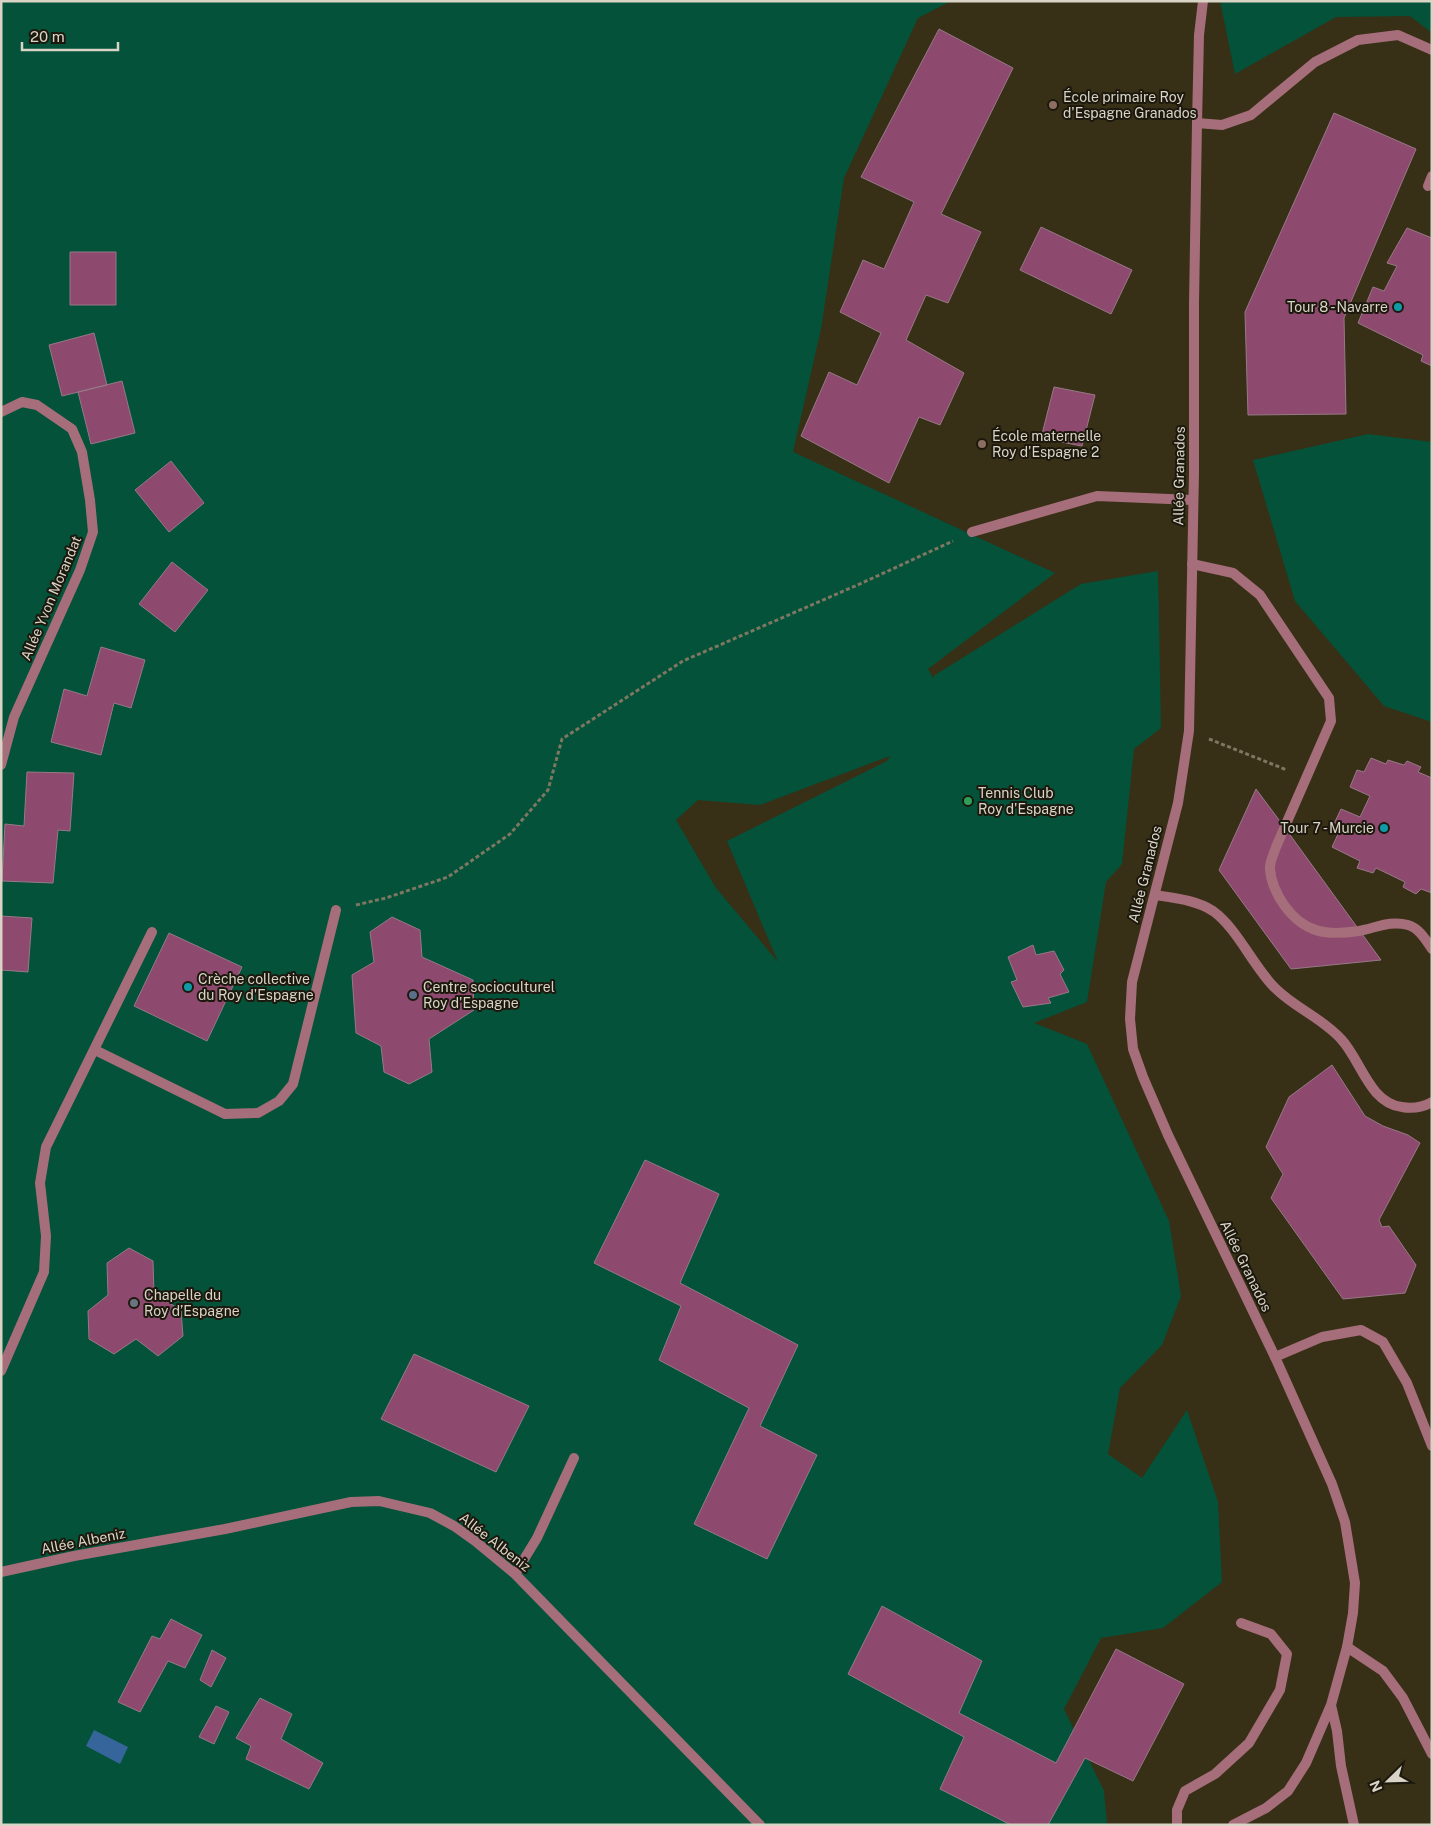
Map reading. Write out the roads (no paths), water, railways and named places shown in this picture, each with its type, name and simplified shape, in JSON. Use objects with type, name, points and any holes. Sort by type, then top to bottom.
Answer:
[{"type":"street","name":"Allée Granados","points":[[1203,1],[1199,35],[1197,123],[1189,731],[1178,802],[1132,982],[1130,1019],[1133,1048],[1143,1077],[1172,1143],[1275,1357],[1332,1484],[1345,1522],[1355,1583],[1353,1613],[1347,1647],[1331,1705],[1306,1763],[1288,1791],[1266,1808],[1233,1825]]},
{"type":"street","points":[[1197,123],[1222,125],[1250,115],[1315,62],[1358,40],[1398,35],[1432,50]]},
{"type":"street","points":[[1428,186],[1432,176]]},
{"type":"street","name":"Allée Yvon Morandat","points":[[1,412],[22,402],[37,405],[72,429],[82,452],[93,532],[80,570],[14,717],[1,765]]},
{"type":"street","points":[[972,532],[1097,496],[1193,500]]},
{"type":"street","points":[[1192,564],[1233,573],[1260,595],[1329,698],[1331,721],[1276,847],[1270,869],[1278,895],[1292,916],[1312,930],[1333,932],[1360,930],[1395,923],[1410,925],[1423,936],[1432,949]]},
{"type":"street","points":[[1155,894],[1195,903],[1212,910],[1222,918],[1262,974],[1276,989],[1330,1028],[1343,1041],[1383,1100],[1396,1106],[1411,1108],[1432,1102]]},
{"type":"street","points":[[94,1050],[225,1114],[258,1113],[279,1100],[293,1084],[336,910]]},
{"type":"street","points":[[1,1371],[44,1272],[46,1236],[40,1183],[46,1148],[152,932]]},
{"type":"street","points":[[1275,1357],[1322,1337],[1360,1330],[1383,1342],[1406,1383],[1432,1446]]},
{"type":"street","points":[[515,1574],[537,1538],[574,1458]]},
{"type":"street","name":"Allée Albeniz","points":[[1,1572],[74,1556],[225,1529],[351,1502],[379,1501],[430,1513],[475,1541],[515,1574],[760,1825]]},
{"type":"street","points":[[1177,1825],[1178,1810],[1185,1791],[1215,1774],[1249,1743],[1280,1690],[1287,1654],[1271,1634],[1241,1624]]},
{"type":"street","points":[[1347,1647],[1383,1670],[1403,1698],[1432,1754]]},
{"type":"street","name":"Allée Granados","points":[[1331,1705],[1337,1731],[1341,1766],[1354,1825]]},
{"type":"water","points":[[94,1730],[128,1747],[120,1764],[86,1746]]},
{"type":"place","name":"École primaire Roy d'Espagne Granados","points":[[1053,105]]},
{"type":"place","name":"Tour 8 - Navarre","points":[[1398,307]]},
{"type":"place","name":"École maternelle Roy d'Espagne 2","points":[[982,444]]},
{"type":"place","name":"Tennis Club Roy d'Espagne","points":[[968,801]]},
{"type":"place","name":"Tour 7 - Murcie","points":[[1384,828]]},
{"type":"place","name":"Crèche collective du Roy d'Espagne","points":[[188,987]]},
{"type":"place","name":"Centre socioculturel Roy d'Espagne","points":[[413,995]]},
{"type":"place","name":"Chapelle du Roy d’Espagne","points":[[134,1303]]}]
